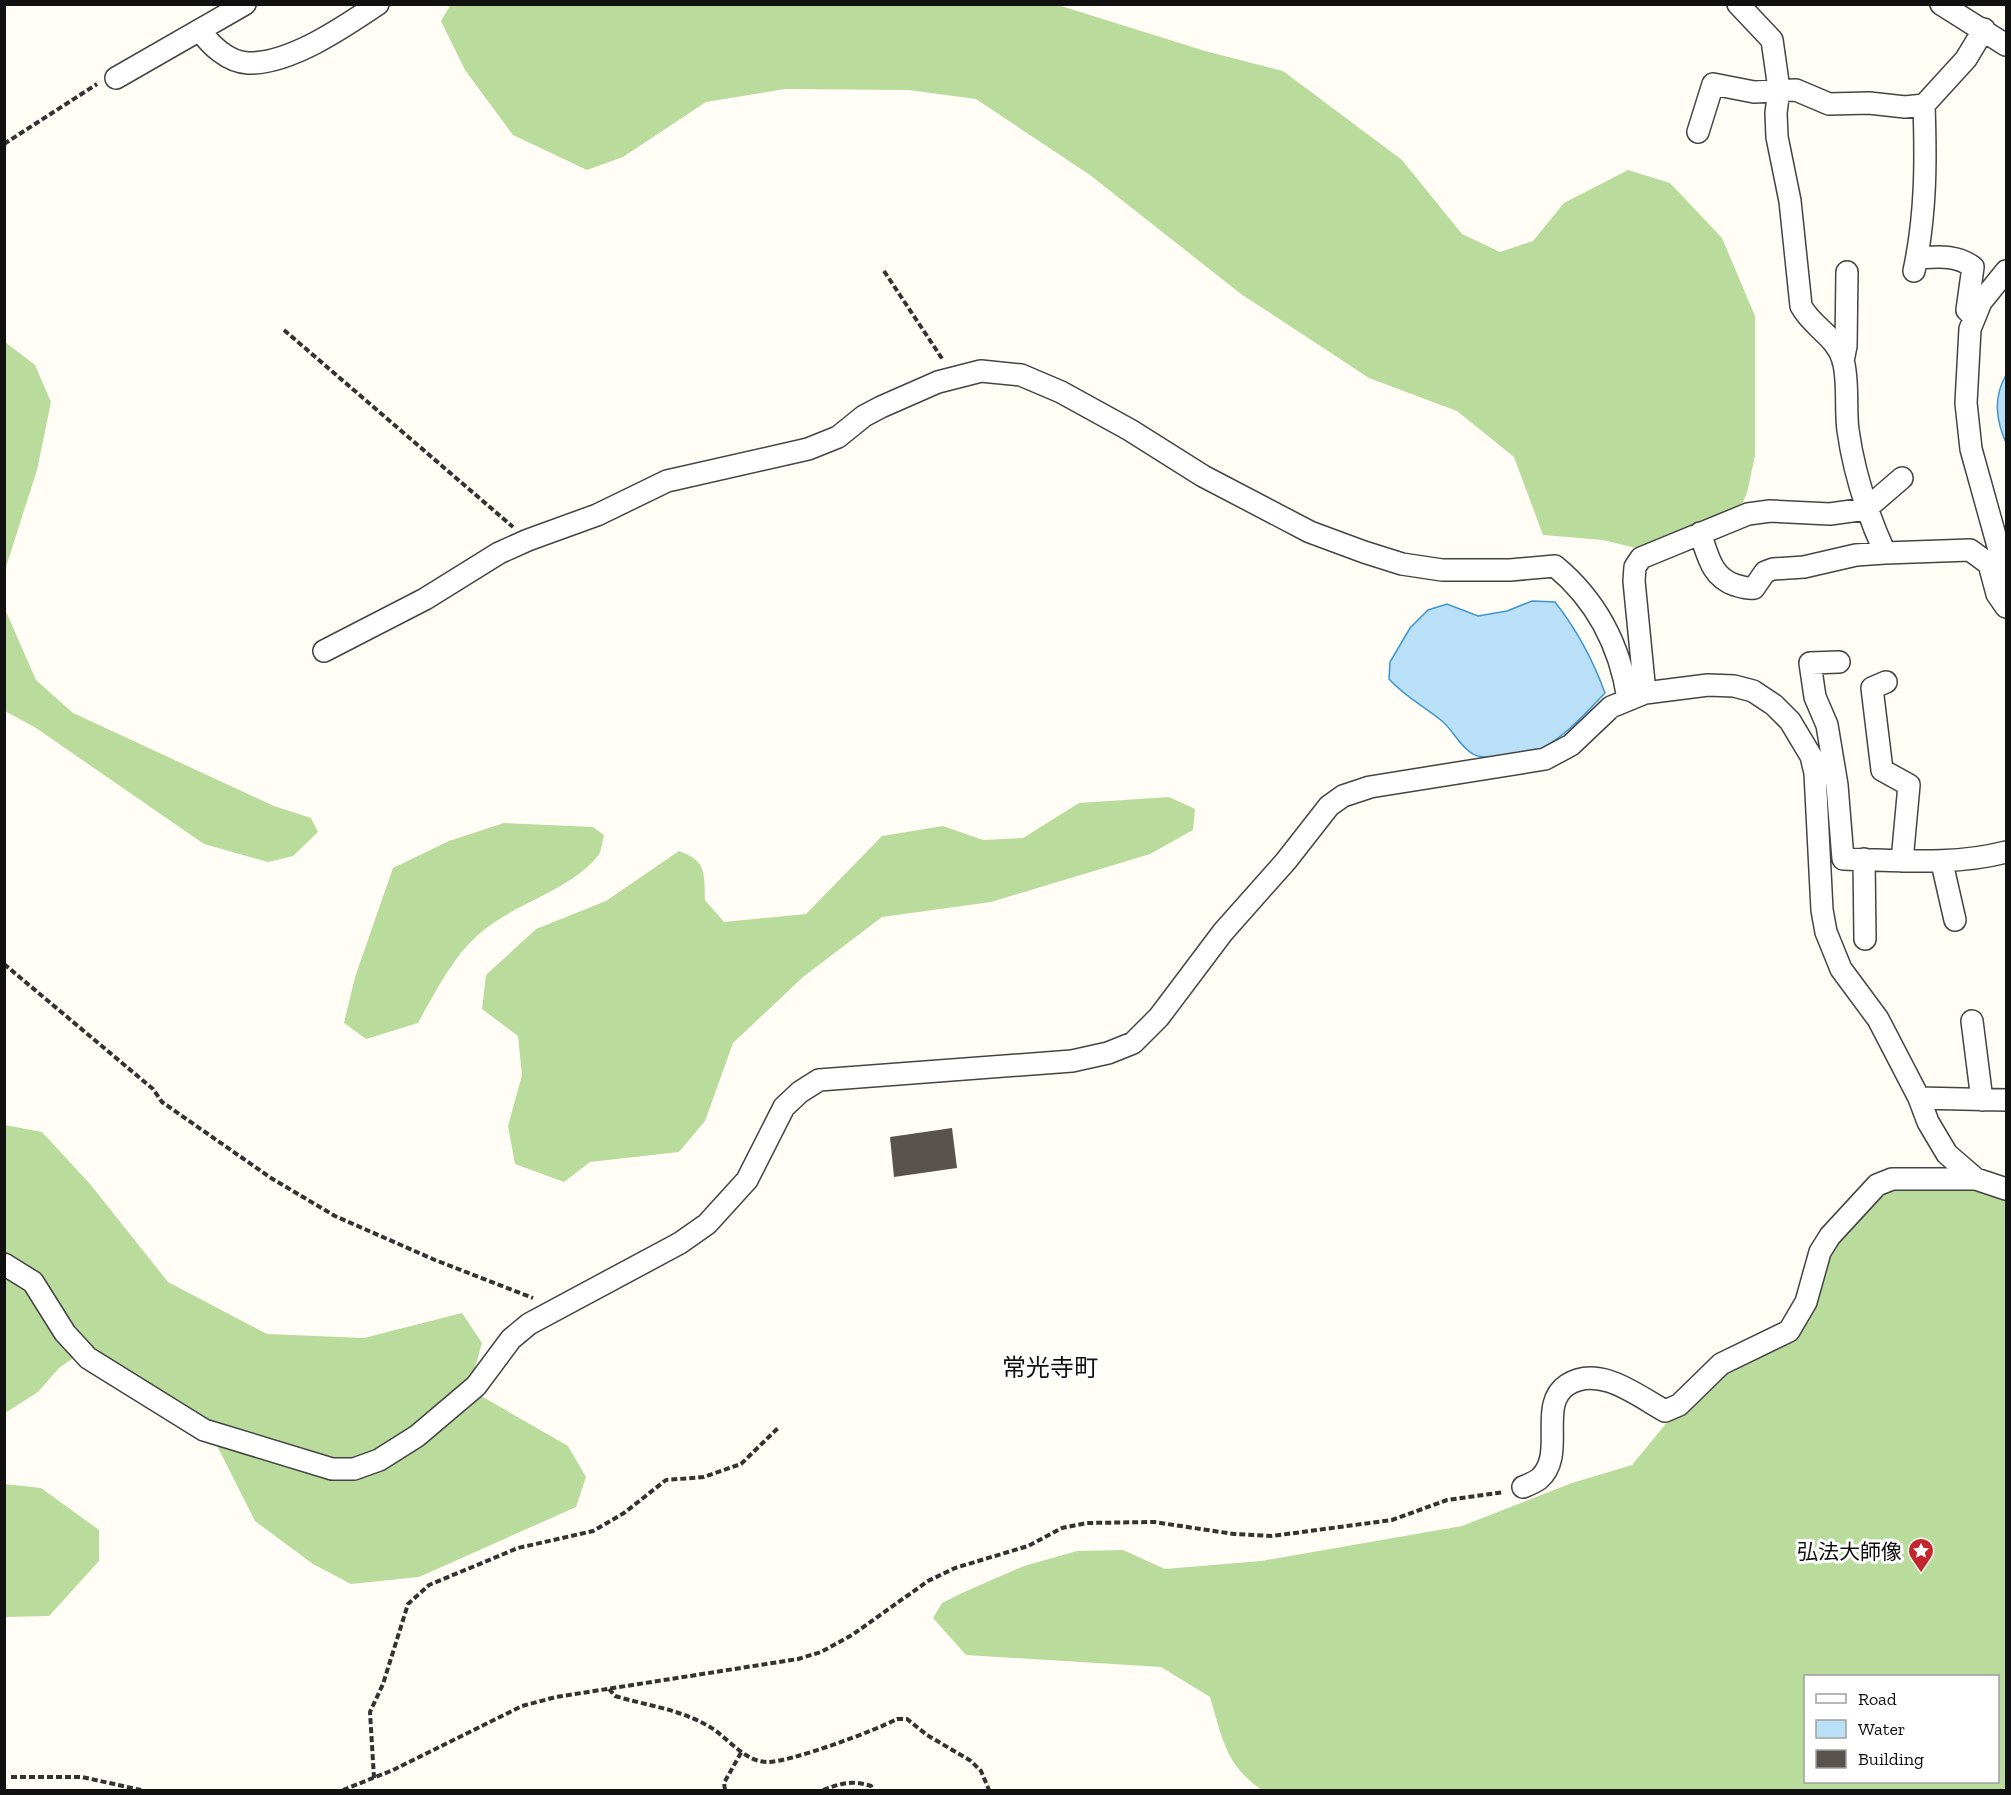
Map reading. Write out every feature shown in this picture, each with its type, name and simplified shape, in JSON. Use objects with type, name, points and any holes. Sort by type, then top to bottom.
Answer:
[{"type":"street","points":[[116,78],[245,4]]},
{"type":"street","points":[[200,30],[208,42],[230,57],[246,63],[263,61],[297,51],[351,23],[378,4]]},
{"type":"street","points":[[1738,4],[1772,40],[1779,89],[1776,113],[1777,137],[1790,201],[1801,306],[1805,315],[1834,342],[1843,361]]},
{"type":"street","points":[[1941,4],[1964,10],[1984,29],[2007,45]]},
{"type":"street","points":[[1698,132],[1713,84],[1754,92],[1779,89],[1796,90],[1829,104],[1869,103],[1905,107],[1924,105],[1966,59],[1984,29]]},
{"type":"street","points":[[1924,105],[1926,178],[1915,264],[1953,257],[1965,260],[1973,267],[1966,300],[1967,310],[1974,317]]},
{"type":"street","points":[[2007,271],[1981,302],[1974,317],[1968,346],[1966,403],[1971,449],[2007,575]]},
{"type":"street","points":[[1847,272],[1846,346],[1843,361],[1848,429],[1858,486],[1885,553]]},
{"type":"street","points":[[324,651],[425,599],[499,553],[528,540],[597,515],[667,481],[808,449],[838,437],[864,416],[881,407],[955,378],[981,371],[1021,375],[1061,392],[1130,430],[1203,476],[1310,532],[1364,552],[1402,564],[1442,570],[1510,570],[1555,566],[1576,584],[1600,617],[1615,646],[1624,674],[1637,696]]},
{"type":"street","points":[[1637,696],[1635,567],[1641,558],[1748,514],[1770,511],[1830,513],[1866,509],[1902,478]]},
{"type":"street","points":[[1700,533],[1712,568],[1718,577],[1748,589],[1754,588],[1765,572],[1773,569],[1804,567],[1856,555],[1970,550],[1989,564],[1997,594],[2007,607]]},
{"type":"street","points":[[1839,662],[1810,663],[1815,698],[1827,725],[1837,785],[1843,859],[1942,863],[1979,859],[2007,852]]},
{"type":"street","points":[[1886,682],[1872,688],[1882,770],[1909,785],[1902,861]]},
{"type":"street","points":[[4,1264],[33,1282],[65,1333],[88,1358],[204,1430],[332,1469],[354,1469],[379,1460],[417,1436],[476,1386],[511,1339],[529,1324],[680,1243],[707,1224],[747,1180],[784,1107],[800,1092],[819,1080],[1072,1061],[1108,1053],[1133,1043],[1159,1017],[1223,932],[1286,861],[1329,806],[1343,796],[1371,787],[1545,759],[1571,745],[1611,707],[1637,696],[1708,685],[1734,686],[1753,691],[1774,705],[1803,739],[1815,773],[1822,910],[1826,932],[1841,969],[1878,1019],[1919,1098],[1928,1122],[1947,1154],[1976,1179]]},
{"type":"street","points":[[1864,860],[1865,939]]},
{"type":"street","points":[[1942,863],[1955,920]]},
{"type":"street","points":[[1971,1021],[1982,1100]]},
{"type":"street","points":[[1919,1098],[2007,1100]]},
{"type":"street","points":[[1522,1487],[1540,1478],[1550,1460],[1554,1403],[1560,1390],[1573,1381],[1599,1378],[1615,1383],[1665,1411],[1679,1405],[1721,1364],[1789,1331],[1806,1302],[1820,1252],[1830,1236],[1877,1185],[1892,1179],[1976,1179],[2007,1189]]},
{"type":"path","points":[[4,144],[71,98],[102,81],[116,78]]},
{"type":"path","points":[[884,271],[955,378]]},
{"type":"path","points":[[284,330],[528,540]]},
{"type":"path","points":[[4,964],[153,1089],[162,1102],[271,1178],[335,1216],[517,1294],[562,1307]]},
{"type":"path","points":[[374,1778],[370,1712],[383,1684],[408,1604],[417,1593],[429,1585],[518,1548],[593,1531],[624,1513],[666,1480],[704,1477],[725,1472],[741,1464],[778,1428]]},
{"type":"path","points":[[343,1791],[522,1706],[556,1697],[798,1659],[821,1652],[852,1635],[928,1581],[955,1568],[1028,1546],[1062,1527],[1087,1522],[1154,1522],[1234,1534],[1272,1536],[1392,1520],[1447,1500],[1522,1487]]},
{"type":"path","points":[[609,1689],[615,1696],[684,1713],[712,1728],[754,1759],[767,1762],[796,1756],[897,1719],[907,1719],[927,1735],[971,1761],[981,1771],[989,1791]]},
{"type":"path","points":[[725,1791],[724,1783],[742,1751]]},
{"type":"path","points":[[11,1777],[82,1777],[141,1791]]},
{"type":"path","points":[[823,1791],[841,1783],[858,1782],[871,1786],[873,1791]]},
{"type":"green space","points":[[451,4],[1058,5],[1205,51],[1283,71],[1402,160],[1462,234],[1500,252],[1533,241],[1564,203],[1628,170],[1670,183],[1722,238],[1755,316],[1755,456],[1747,493],[1739,511],[1644,550],[1603,540],[1543,535],[1514,457],[1457,411],[1369,378],[1241,294],[1090,175],[976,99],[908,90],[785,89],[706,102],[623,157],[587,170],[513,135],[465,70],[441,21]]},
{"type":"green space","points":[[5,342],[35,365],[51,402],[37,470],[5,570]]},
{"type":"green space","points":[[4,607],[36,680],[73,713],[274,806],[311,818],[318,832],[293,856],[268,862],[204,844],[36,728],[5,711]]},
{"type":"green space","points":[[1169,797],[1195,809],[1193,830],[1150,854],[991,902],[882,917],[803,977],[733,1043],[705,1121],[679,1152],[590,1162],[564,1182],[515,1164],[508,1126],[522,1075],[518,1036],[482,1009],[486,975],[536,929],[606,901],[679,851],[695,859],[699,864],[704,875],[705,900],[724,922],[806,914],[882,836],[943,826],[983,840],[1023,838],[1079,803]]},
{"type":"green space","points":[[504,823],[593,827],[604,835],[599,855],[584,869],[555,889],[507,914],[469,944],[445,976],[418,1023],[366,1039],[344,1023],[355,977],[393,868],[449,841]]},
{"type":"green space","points":[[5,1125],[42,1132],[90,1184],[168,1282],[267,1334],[364,1338],[462,1313],[482,1343],[469,1389],[568,1446],[586,1477],[576,1507],[419,1577],[351,1584],[313,1564],[255,1521],[202,1416],[89,1347],[59,1368],[38,1392],[5,1413]]},
{"type":"green space","points":[[1911,1171],[1994,1192],[2006,1202],[2006,1790],[1262,1790],[1240,1771],[1232,1760],[1222,1737],[1210,1697],[1161,1667],[966,1655],[933,1618],[942,1603],[962,1593],[1024,1566],[1077,1551],[1123,1550],[1165,1569],[1261,1561],[1462,1526],[1572,1483],[1632,1465],[1669,1420],[1789,1321],[1822,1254],[1868,1197]]},
{"type":"green space","points":[[5,1484],[41,1488],[99,1530],[99,1561],[49,1616],[5,1617]]},
{"type":"water","points":[[2006,375],[2006,443],[1997,409],[1999,392]]},
{"type":"water","points":[[1532,601],[1555,602],[1584,646],[1605,693],[1570,729],[1529,754],[1513,757],[1475,755],[1464,747],[1442,721],[1389,679],[1390,662],[1410,628],[1428,610],[1447,604],[1478,616],[1507,611]]},
{"type":"building","points":[[952,1128],[957,1168],[894,1177],[890,1137]]},
{"type":"place","name":"弘法大師像","points":[[1921,1574]]},
{"type":"district","name":"常光寺町","points":[[1050,1367]]}]
